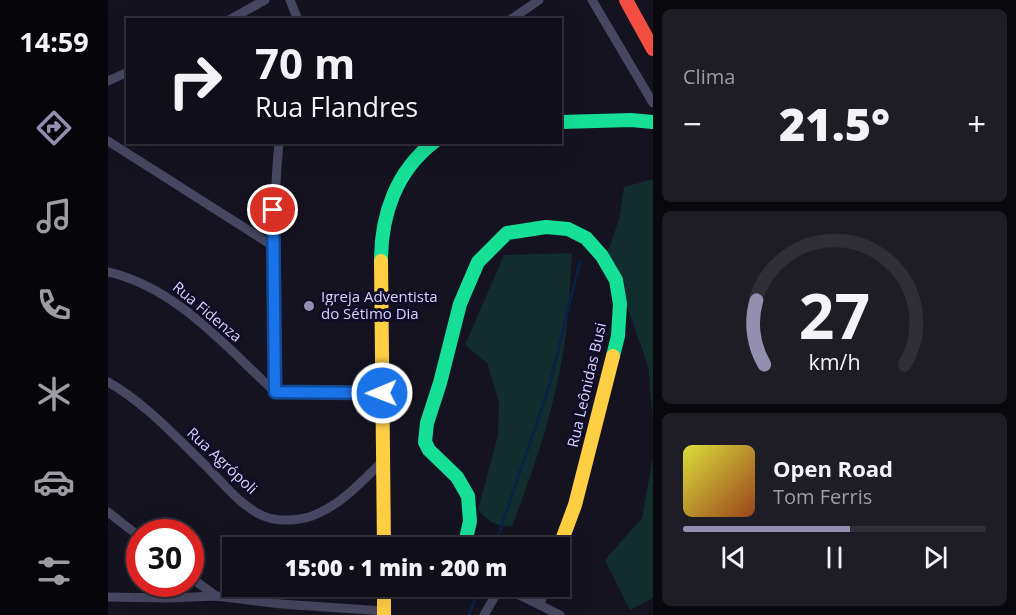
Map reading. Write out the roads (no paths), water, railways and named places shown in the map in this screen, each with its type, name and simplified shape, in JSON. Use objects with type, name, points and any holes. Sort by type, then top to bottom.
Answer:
[{"type":"street","points":[[233,18],[265,0]]},
{"type":"street","points":[[290,0],[297,18]]},
{"type":"street","points":[[513,18],[539,0]]},
{"type":"street","points":[[592,0],[653,103]]},
{"type":"street","points":[[626,0],[652,45]]},
{"type":"street","points":[[108,81],[126,73]]},
{"type":"street","points":[[631,120],[653,112]]},
{"type":"street","points":[[562,122],[631,120],[653,122]]},
{"type":"street","points":[[108,141],[273,246]]},
{"type":"street","points":[[279,144],[274,192],[273,246],[275,392],[382,393]]},
{"type":"street","points":[[384,537],[383,227],[399,182],[416,158],[432,144]]},
{"type":"street","name":"Rua Leônidas Busi","points":[[466,537],[470,521],[468,496],[457,477],[429,450],[425,442],[427,423],[460,304],[478,262],[507,233],[546,227],[568,229],[586,238],[602,256],[616,280],[620,304],[618,336],[575,505],[563,537]]},
{"type":"street","name":"Rua Fidenza","points":[[108,272],[125,276],[158,291],[195,318],[275,392]]},
{"type":"street","name":"Rua Agrópoli","points":[[108,382],[141,405],[239,501],[273,520],[292,520],[318,514],[346,497],[383,461]]},
{"type":"street","points":[[108,512],[126,526]]},
{"type":"street","points":[[204,587],[216,596]]},
{"type":"street","points":[[108,597],[216,596],[384,613],[384,597]]},
{"type":"street","points":[[484,615],[495,597]]},
{"type":"street","points":[[524,597],[560,615]]},
{"type":"street","points":[[540,605],[543,597]]},
{"type":"waterway","points":[[498,537],[549,387],[580,262]]},
{"type":"waterway","points":[[469,615],[476,597]]},
{"type":"place","name":"Igreja Adventista do Sétimo Dia","points":[[309,306]]}]
